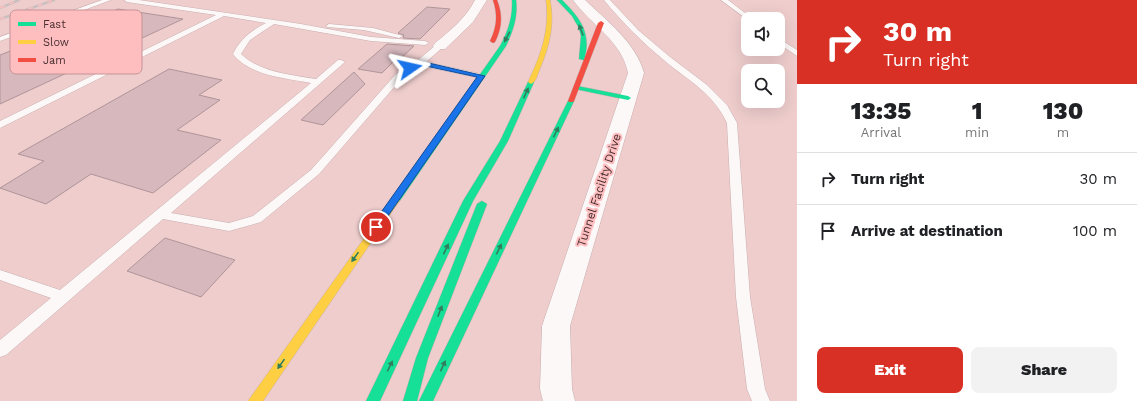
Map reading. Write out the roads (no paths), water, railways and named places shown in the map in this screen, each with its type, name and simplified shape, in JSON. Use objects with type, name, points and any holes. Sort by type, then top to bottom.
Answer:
[{"type":"highway","points":[[488,50],[500,25],[500,11],[495,0]]},
{"type":"highway","points":[[255,401],[508,37],[514,20],[514,0]]},
{"type":"highway","points":[[489,183],[504,141],[547,47],[552,25],[548,0]]},
{"type":"highway","points":[[426,401],[577,88],[582,66],[582,30],[577,21],[559,0]]},
{"type":"highway","points":[[582,66],[590,51],[601,23]]},
{"type":"highway","points":[[479,63],[481,76]]},
{"type":"highway","points":[[577,88],[628,98]]},
{"type":"highway","points":[[373,401],[468,201],[504,141]]},
{"type":"highway","points":[[410,401],[422,358],[484,197]]},
{"type":"street","points":[[440,46],[469,20],[476,12],[481,0]]},
{"type":"street","name":"Tunnel Facility Drive","points":[[559,401],[556,389],[556,326],[634,79],[635,64],[628,53],[579,0]]},
{"type":"lane","points":[[80,10],[108,0]]},
{"type":"lane","points":[[127,0],[301,26],[351,26],[384,31],[440,46]]},
{"type":"lane","points":[[607,0],[636,31],[666,59],[704,88],[724,107],[732,123],[743,297],[756,389],[761,401]]},
{"type":"lane","points":[[724,0],[741,12]]},
{"type":"lane","points":[[142,55],[224,14]]},
{"type":"lane","points":[[273,22],[260,28],[239,48],[237,54],[240,59],[258,68],[318,82]]},
{"type":"lane","points":[[301,26],[336,37],[372,43],[425,43]]},
{"type":"lane","points":[[0,39],[10,35]]},
{"type":"lane","points":[[785,45],[797,54]]},
{"type":"lane","points":[[160,215],[229,227],[257,219],[315,172],[399,76],[420,63],[440,46]]},
{"type":"lane","points":[[0,350],[341,62]]},
{"type":"lane","points":[[420,63],[481,76]]},
{"type":"lane","points":[[0,125],[103,74]]},
{"type":"lane","points":[[0,275],[63,297]]},
{"type":"railway","points":[[0,8],[19,0]]},
{"type":"railway","points":[[26,10],[54,0]]},
{"type":"railway","points":[[0,19],[10,15]]}]
